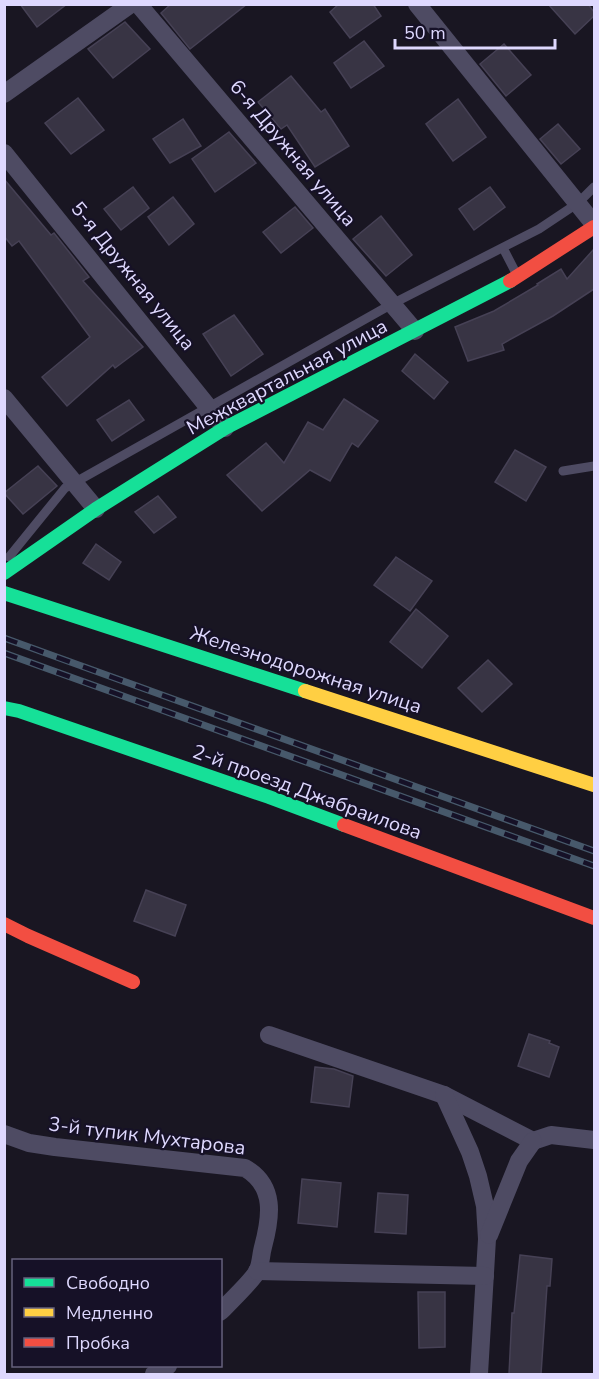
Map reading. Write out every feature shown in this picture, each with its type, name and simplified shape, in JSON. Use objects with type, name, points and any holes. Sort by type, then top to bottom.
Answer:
[{"type":"street","points":[[4,94],[131,4]]},
{"type":"street","name":"6-я Дружная улица","points":[[138,4],[415,331]]},
{"type":"street","points":[[417,4],[578,203],[594,226]]},
{"type":"street","name":"5-я Дружная улица","points":[[4,153],[225,428]]},
{"type":"street","name":"Межквартальная улица","points":[[4,573],[96,509],[225,428],[518,277],[594,226]]},
{"type":"street","points":[[4,398],[96,509]]},
{"type":"street","name":"Железнодорожная улица","points":[[4,592],[594,785]]},
{"type":"street","name":"2-й проезд Джабраилова","points":[[4,708],[269,797],[594,918]]},
{"type":"street","points":[[4,924],[132,982]]},
{"type":"street","points":[[269,1035],[444,1095],[533,1141]]},
{"type":"street","points":[[444,1095],[470,1152],[485,1206],[487,1239],[479,1374]]},
{"type":"street","name":"3-й тупик Мухтарова","points":[[4,1134],[29,1143],[55,1148],[245,1168],[255,1174],[263,1184],[268,1202],[269,1223],[257,1271]]},
{"type":"street","points":[[487,1239],[519,1161],[533,1141],[551,1135],[594,1140]]},
{"type":"street","points":[[222,1310],[257,1271],[485,1276]]},
{"type":"lane","points":[[4,563],[65,488],[392,304],[539,229],[578,203],[594,187]]},
{"type":"lane","points":[[503,248],[518,277]]},
{"type":"lane","points":[[563,471],[594,466]]},
{"type":"building","points":[[20,4],[67,4],[37,27]]},
{"type":"building","points":[[171,4],[247,4],[190,49],[161,13]]},
{"type":"building","points":[[339,4],[373,4],[381,16],[350,38],[330,12]]},
{"type":"building","points":[[548,4],[588,4],[594,16],[575,34]]},
{"type":"building","points":[[125,22],[150,49],[113,78],[88,49]]},
{"type":"building","points":[[364,41],[384,66],[351,88],[334,63]]},
{"type":"building","points":[[504,44],[531,75],[506,96],[480,64]]},
{"type":"building","points":[[291,76],[321,112],[325,109],[349,146],[315,167],[287,125],[281,129],[258,102]]},
{"type":"building","points":[[78,98],[104,130],[71,154],[45,123]]},
{"type":"building","points":[[458,99],[486,137],[453,161],[426,124]]},
{"type":"building","points":[[183,119],[201,146],[170,163],[153,139]]},
{"type":"building","points":[[558,124],[580,149],[561,164],[540,139]]},
{"type":"building","points":[[229,132],[256,163],[215,192],[192,159]]},
{"type":"building","points":[[4,179],[51,235],[54,233],[89,277],[83,281],[143,347],[115,368],[113,365],[67,406],[42,377],[90,337],[19,241],[12,246],[4,236]]},
{"type":"building","points":[[133,187],[149,208],[121,230],[104,209]]},
{"type":"building","points":[[490,187],[505,207],[474,230],[459,209]]},
{"type":"building","points":[[173,197],[194,224],[169,245],[148,217]]},
{"type":"building","points":[[295,207],[313,228],[281,253],[263,232]]},
{"type":"building","points":[[381,216],[412,255],[386,276],[353,239]]},
{"type":"building","points":[[594,249],[594,289],[553,316],[502,344],[504,350],[468,361],[455,327],[494,311],[561,269],[567,279]]},
{"type":"building","points":[[234,315],[263,354],[231,376],[203,334]]},
{"type":"building","points":[[415,354],[448,382],[434,399],[402,371]]},
{"type":"building","points":[[344,399],[378,421],[358,447],[352,443],[330,481],[310,470],[262,511],[227,475],[266,443],[284,463],[308,422],[323,430]]},
{"type":"building","points":[[129,400],[144,420],[112,441],[97,420]]},
{"type":"building","points":[[515,450],[546,467],[526,501],[495,482]]},
{"type":"building","points":[[38,466],[57,486],[23,514],[4,493]]},
{"type":"building","points":[[158,496],[176,517],[154,533],[135,512]]},
{"type":"building","points":[[96,544],[121,562],[109,580],[83,563]]},
{"type":"building","points":[[396,557],[432,581],[410,611],[374,585]]},
{"type":"building","points":[[416,609],[448,636],[422,668],[390,642]]},
{"type":"building","points":[[488,660],[512,684],[482,712],[458,688]]},
{"type":"building","points":[[146,890],[186,905],[175,936],[134,921]]},
{"type":"building","points":[[529,1034],[550,1041],[549,1043],[559,1047],[549,1077],[518,1066]]},
{"type":"building","points":[[315,1067],[334,1069],[353,1076],[349,1107],[311,1102]]},
{"type":"building","points":[[302,1179],[341,1183],[337,1227],[298,1223]]},
{"type":"building","points":[[378,1193],[408,1195],[406,1234],[375,1232]]},
{"type":"building","points":[[520,1255],[552,1259],[550,1286],[547,1286],[541,1374],[509,1374],[512,1313],[514,1313]]},
{"type":"building","points":[[418,1292],[445,1292],[445,1347],[419,1348]]},
{"type":"railway","points":[[4,638],[594,851]]},
{"type":"railway","points":[[4,653],[594,866]]},
{"type":"traffic: fast","points":[[4,573],[96,509],[225,428],[510,281]]},
{"type":"traffic: fast","points":[[4,593],[305,691]]},
{"type":"traffic: fast","points":[[4,708],[19,711],[269,797],[344,825]]},
{"type":"traffic: slow","points":[[305,691],[594,785]]},
{"type":"traffic: jam","points":[[510,281],[594,227]]},
{"type":"traffic: jam","points":[[344,825],[594,918]]},
{"type":"traffic: jam","points":[[4,924],[133,982]]}]
